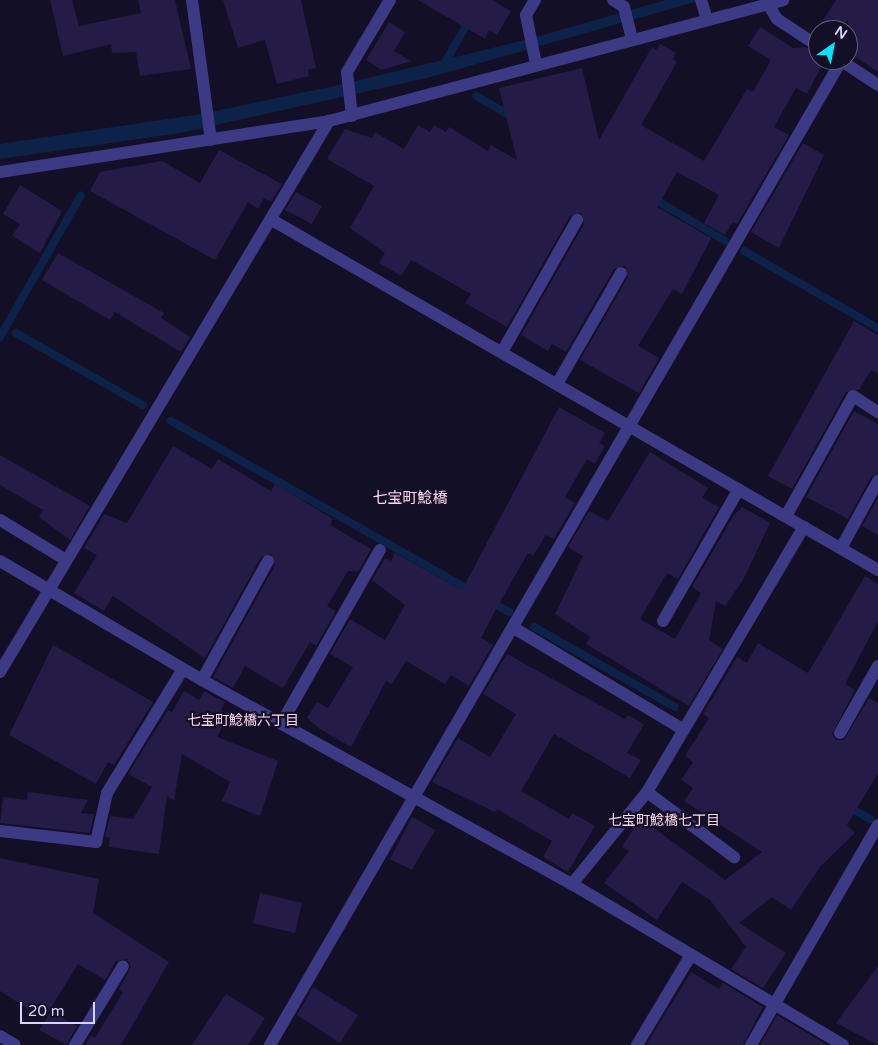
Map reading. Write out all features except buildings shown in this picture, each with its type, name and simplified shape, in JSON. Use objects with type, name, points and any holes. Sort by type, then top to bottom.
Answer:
[{"type":"street","points":[[192,0],[210,135]]},
{"type":"street","points":[[352,116],[346,79],[390,0]]},
{"type":"street","points":[[535,0],[526,15],[536,64]]},
{"type":"street","points":[[613,0],[624,8],[631,34]]},
{"type":"street","points":[[0,172],[210,135],[329,121],[352,116],[536,64],[704,10],[768,4],[782,0]]},
{"type":"street","points":[[768,4],[777,19],[808,39]]},
{"type":"street","points":[[270,1045],[514,628],[628,425],[835,70]]},
{"type":"street","points":[[856,70],[878,85]]},
{"type":"street","points":[[0,672],[272,220],[329,121]]},
{"type":"street","points":[[272,220],[878,570]]},
{"type":"street","points":[[502,352],[577,220]]},
{"type":"street","points":[[557,384],[621,273]]},
{"type":"street","points":[[786,516],[853,396],[878,412]]},
{"type":"street","points":[[841,548],[878,481]]},
{"type":"street","points":[[663,621],[739,490]]},
{"type":"street","points":[[0,520],[66,560]]},
{"type":"street","points":[[572,884],[647,792],[804,527]]},
{"type":"street","points":[[281,724],[380,550]]},
{"type":"street","points":[[0,561],[202,680],[572,884],[689,958],[839,1044]]},
{"type":"street","points":[[202,680],[268,561]]},
{"type":"street","points":[[514,628],[684,730]]},
{"type":"street","points":[[840,733],[878,666]]},
{"type":"street","points":[[0,831],[96,842],[107,793],[183,669]]},
{"type":"street","points":[[647,792],[734,857]]},
{"type":"street","points":[[751,1045],[878,825]]},
{"type":"street","points":[[637,1045],[689,958]]},
{"type":"street","points":[[75,1045],[123,966]]},
{"type":"street","points":[[0,1036],[15,1045]]},
{"type":"water","points":[[666,0],[702,0],[431,77],[180,133],[0,159],[0,144],[201,114],[339,85],[525,40]]},
{"type":"waterway","points":[[444,64],[470,19]]},
{"type":"waterway","points":[[476,96],[513,117]]},
{"type":"waterway","points":[[0,337],[81,195]]},
{"type":"waterway","points":[[651,197],[725,241]]},
{"type":"waterway","points":[[744,251],[878,328]]},
{"type":"waterway","points":[[16,333],[143,405]]},
{"type":"waterway","points":[[171,421],[472,591]]},
{"type":"waterway","points":[[491,602],[509,612]]},
{"type":"waterway","points":[[534,627],[675,707]]},
{"type":"waterway","points":[[848,807],[870,819]]},
{"type":"district","name":"七宝町鯰橋","points":[[410,499]]},
{"type":"district","name":"七宝町鯰橋六丁目","points":[[243,721]]},
{"type":"district","name":"七宝町鯰橋七丁目","points":[[664,821]]}]
